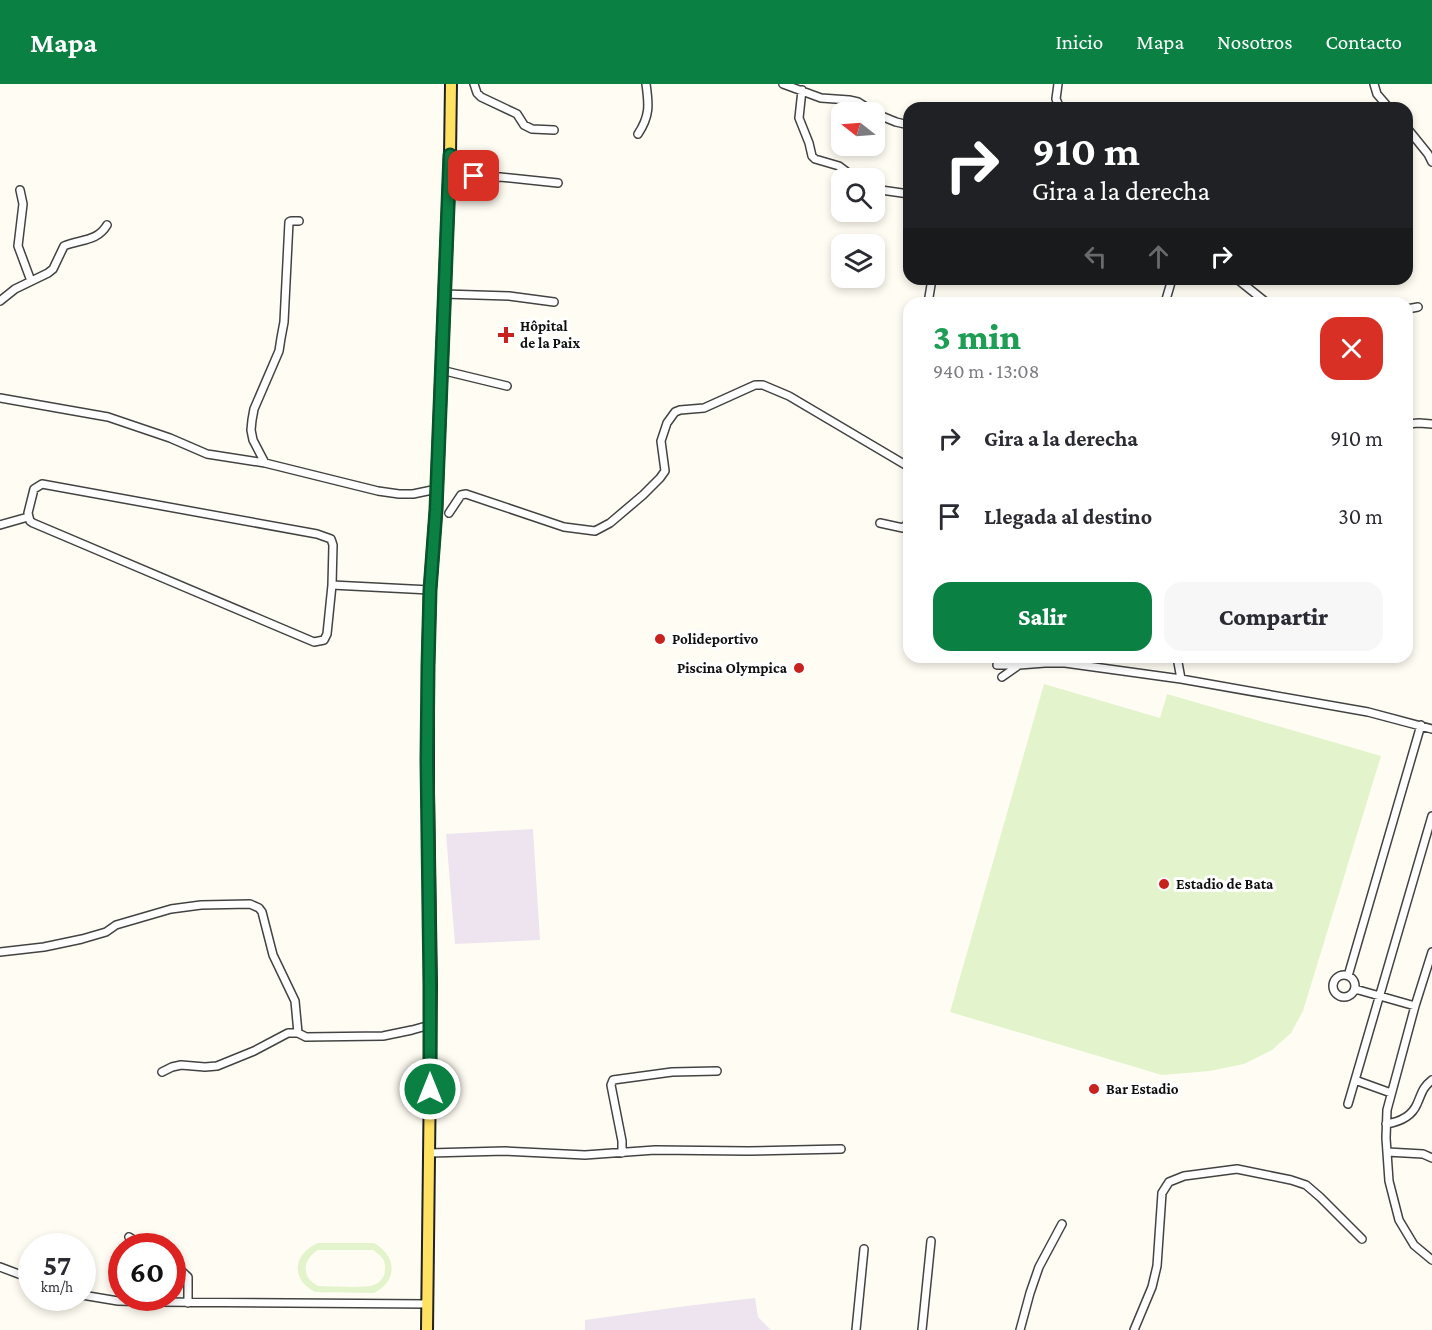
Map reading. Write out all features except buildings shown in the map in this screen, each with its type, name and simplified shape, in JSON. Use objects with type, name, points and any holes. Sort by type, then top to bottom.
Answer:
[{"type":"main road","points":[[427,1330],[430,1025],[427,760],[430,590],[437,489],[451,84]]},
{"type":"street","points":[[474,84],[481,97],[517,114],[524,125],[532,129],[554,130]]},
{"type":"street","points":[[638,134],[645,124],[649,105],[646,84]]},
{"type":"street","points":[[783,84],[821,98],[858,102]]},
{"type":"street","points":[[1057,102],[1058,84]]},
{"type":"street","points":[[1374,84],[1377,94],[1384,102]]},
{"type":"street","points":[[802,90],[799,118],[812,156],[842,168]]},
{"type":"street","points":[[885,118],[903,124]]},
{"type":"street","points":[[1413,135],[1432,162]]},
{"type":"street","points":[[450,155],[474,176],[484,180],[500,177],[558,183]]},
{"type":"street","points":[[20,190],[23,204],[18,246],[31,281]]},
{"type":"street","points":[[885,191],[903,193]]},
{"type":"street","points":[[265,463],[253,440],[252,420],[254,409],[279,351],[284,322],[289,222],[299,221]]},
{"type":"street","points":[[0,301],[15,289],[43,276],[53,268],[64,246],[92,239],[107,225]]},
{"type":"street","points":[[1244,285],[1260,297]]},
{"type":"street","points":[[444,294],[509,296],[554,302]]},
{"type":"street","points":[[1413,308],[1418,308]]},
{"type":"street","points":[[441,370],[507,386]]},
{"type":"street","points":[[449,513],[461,495],[466,494],[564,526],[595,531],[610,523],[643,495],[665,471],[661,441],[667,423],[675,412],[704,408],[755,385],[763,385],[789,396],[903,462]]},
{"type":"street","points":[[0,398],[108,417],[170,438],[207,454],[265,463],[378,491],[413,494],[437,489]]},
{"type":"street","points":[[1413,424],[1432,424]]},
{"type":"street","points":[[42,484],[317,534],[331,539],[333,545],[332,585],[327,634],[324,640],[314,642],[33,523],[28,517],[34,489],[42,484]]},
{"type":"street","points":[[0,525],[28,517]]},
{"type":"street","points":[[880,523],[903,528]]},
{"type":"street","points":[[332,585],[430,590]]},
{"type":"street","points":[[997,665],[1065,663],[1181,679],[1368,712],[1432,729]]},
{"type":"street","points":[[1178,663],[1181,679]]},
{"type":"street","points":[[1002,677],[1019,665]]},
{"type":"street","points":[[1348,975],[1420,725]]},
{"type":"street","points":[[1348,1104],[1432,816]]},
{"type":"street","points":[[0,952],[44,947],[82,939],[106,932],[116,925],[171,909],[201,905],[250,904],[259,908],[261,912],[273,955],[295,1001],[298,1033]]},
{"type":"street","points":[[1432,952],[1391,1093],[1386,1124],[1389,1181],[1399,1220],[1414,1245],[1432,1260]]},
{"type":"street","points":[[1341,975],[1348,975],[1355,982],[1355,989],[1351,994],[1341,997],[1336,993],[1334,986],[1341,975]]},
{"type":"street","points":[[1355,989],[1415,1006]]},
{"type":"street","points":[[162,1072],[181,1065],[217,1066],[254,1052],[288,1032],[306,1037],[383,1036],[430,1025]]},
{"type":"street","points":[[622,1153],[611,1085],[613,1080],[672,1072],[717,1071]]},
{"type":"street","points":[[1355,1080],[1391,1093]]},
{"type":"street","points":[[1386,1124],[1408,1116],[1415,1109],[1420,1092],[1432,1080]]},
{"type":"street","points":[[429,1153],[505,1151],[585,1155],[655,1150],[841,1149]]},
{"type":"street","points":[[1387,1152],[1423,1154],[1432,1158]]},
{"type":"street","points":[[1134,1330],[1152,1287],[1157,1266],[1162,1193],[1169,1182],[1184,1176],[1237,1169],[1306,1185],[1362,1239]]},
{"type":"street","points":[[1020,1330],[1039,1267],[1062,1224]]},
{"type":"street","points":[[922,1330],[931,1241]]},
{"type":"street","points":[[856,1330],[864,1249]]},
{"type":"street","points":[[0,1267],[18,1274]]},
{"type":"street","points":[[186,1276],[188,1278],[188,1302]]},
{"type":"street","points":[[96,1297],[118,1301],[428,1304]]},
{"type":"shaded area","points":[[533,829],[540,940],[455,944],[446,834]]},
{"type":"shaded area","points":[[755,1298],[758,1317],[771,1330],[585,1330],[585,1320]]},
{"type":"green space","name":"Estadio de Bata","points":[[1044,684],[1160,718],[1167,694],[1381,756],[1303,1011],[1291,1033],[1272,1050],[1244,1064],[1210,1071],[1162,1075],[950,1012]]},
{"type":"green space","points":[[318,1243],[374,1243],[387,1255],[392,1268],[391,1275],[382,1288],[374,1293],[315,1292],[307,1287],[298,1274],[299,1260]],"holes":[[[318,1250],[373,1250],[383,1260],[385,1269],[381,1280],[372,1286],[318,1286],[306,1273],[306,1263]]]},
{"type":"place","name":"Hôpital de la Paix","points":[[506,335]]},
{"type":"place","name":"Polideportivo","points":[[660,639]]},
{"type":"place","name":"Piscina Olympica","points":[[799,668]]},
{"type":"place","name":"Estadio de Bata","points":[[1164,884]]},
{"type":"place","name":"Bar Estadio","points":[[1094,1089]]},
{"type":"route","points":[[430,1089],[428,666],[450,155],[474,176]]}]
